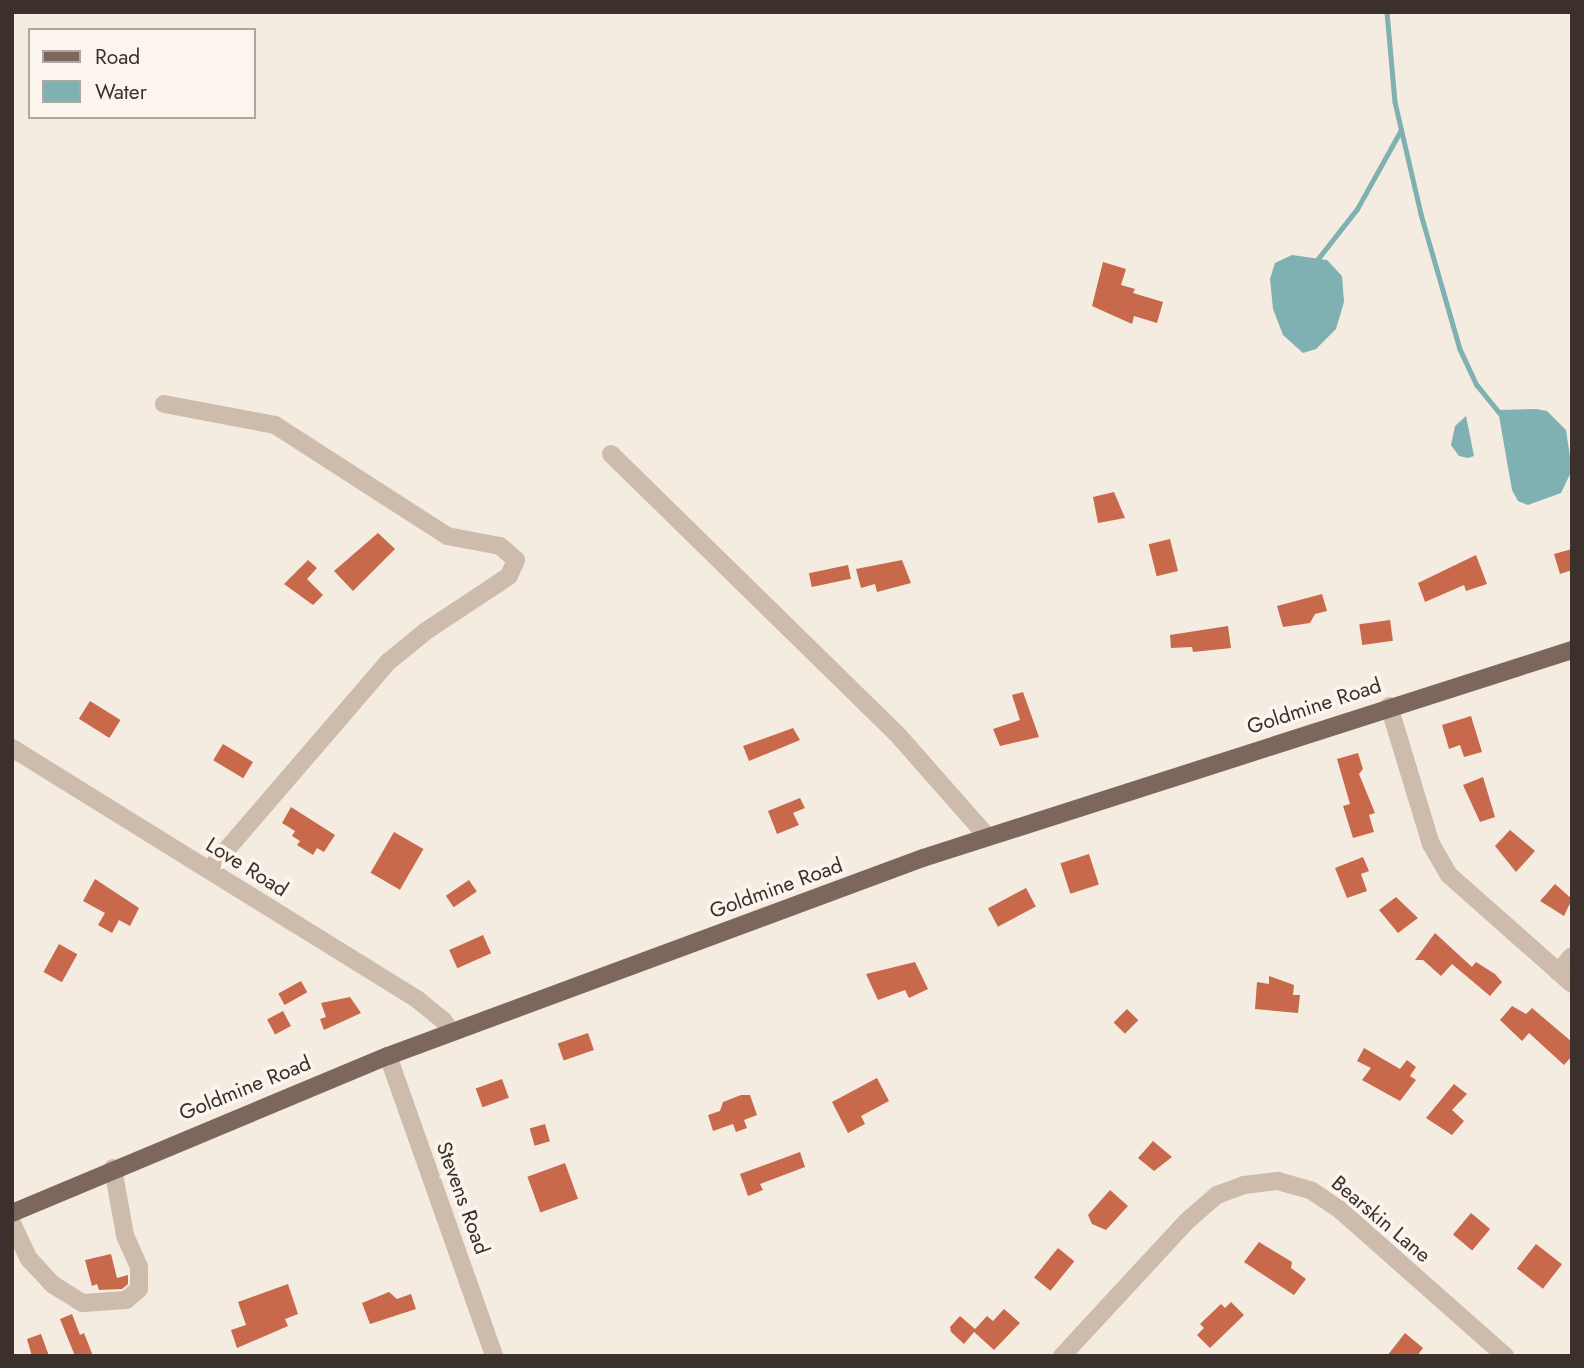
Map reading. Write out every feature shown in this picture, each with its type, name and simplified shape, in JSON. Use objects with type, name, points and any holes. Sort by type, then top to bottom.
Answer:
[{"type":"main road","name":"Goldmine Road","points":[[12,1213],[113,1168],[388,1056],[987,836],[1572,650]]},
{"type":"street","points":[[164,404],[275,425],[447,536],[500,546],[516,560],[509,576],[426,631],[388,662],[209,870]]},
{"type":"street","points":[[611,454],[897,734],[987,836]]},
{"type":"street","points":[[1389,706],[1431,844],[1449,875],[1572,985]]},
{"type":"street","name":"Love Road","points":[[12,748],[418,1000],[451,1032]]},
{"type":"street","points":[[1558,972],[1572,956]]},
{"type":"street","name":"Stevens Road","points":[[388,1056],[494,1356]]},
{"type":"street","points":[[12,1223],[29,1259],[51,1284],[83,1303],[126,1300],[139,1289],[139,1267],[125,1235],[113,1168]]},
{"type":"street","name":"Bearskin Lane","points":[[1062,1356],[1187,1221],[1217,1195],[1244,1185],[1278,1181],[1312,1191],[1339,1209],[1505,1356]]},
{"type":"water","points":[[1292,255],[1327,260],[1342,276],[1344,302],[1336,329],[1316,349],[1303,353],[1283,335],[1273,309],[1270,279],[1275,263]]},
{"type":"water","points":[[1498,410],[1547,411],[1566,430],[1572,470],[1561,493],[1528,505],[1518,501],[1512,490]]},
{"type":"water","points":[[1466,416],[1474,456],[1468,458],[1459,456],[1451,445],[1455,426]]},
{"type":"building","points":[[1103,262],[1126,269],[1121,285],[1135,289],[1133,293],[1163,302],[1157,323],[1134,316],[1132,324],[1092,306]]},
{"type":"building","points":[[1114,492],[1125,518],[1098,523],[1093,497]]},
{"type":"building","points":[[378,533],[395,549],[353,591],[334,571]]},
{"type":"building","points":[[1170,539],[1178,571],[1157,576],[1149,544]]},
{"type":"building","points":[[1572,549],[1572,570],[1560,574],[1554,554]]},
{"type":"building","points":[[1476,555],[1487,584],[1466,591],[1464,585],[1425,602],[1418,583]]},
{"type":"building","points":[[308,560],[317,568],[307,579],[323,595],[313,605],[284,584]]},
{"type":"building","points":[[902,560],[911,583],[877,592],[875,584],[861,588],[856,569]]},
{"type":"building","points":[[848,565],[851,579],[812,587],[809,573]]},
{"type":"building","points":[[1322,594],[1327,611],[1315,614],[1310,623],[1283,627],[1277,606]]},
{"type":"building","points":[[1390,620],[1393,641],[1362,645],[1359,624]]},
{"type":"building","points":[[1228,626],[1231,648],[1193,652],[1192,647],[1171,648],[1170,635]]},
{"type":"building","points":[[1023,692],[1039,737],[1000,746],[993,729],[1020,720],[1012,695]]},
{"type":"building","points":[[90,701],[121,720],[109,738],[79,719]]},
{"type":"building","points":[[1471,716],[1482,752],[1464,757],[1460,745],[1449,749],[1442,725]]},
{"type":"building","points":[[793,728],[800,740],[749,761],[743,746]]},
{"type":"building","points":[[223,744],[253,762],[243,778],[213,760]]},
{"type":"building","points":[[1358,753],[1363,769],[1359,774],[1375,813],[1369,815],[1374,832],[1353,838],[1343,806],[1350,804],[1337,759]]},
{"type":"building","points":[[1483,777],[1495,817],[1480,822],[1463,785]]},
{"type":"building","points":[[800,798],[805,808],[793,813],[799,825],[777,834],[768,811]]},
{"type":"building","points":[[291,807],[335,835],[324,852],[317,848],[313,855],[297,845],[300,841],[292,836],[295,831],[282,823]]},
{"type":"building","points":[[1510,830],[1535,851],[1516,872],[1495,846]]},
{"type":"building","points":[[394,832],[423,849],[400,890],[370,873]]},
{"type":"building","points":[[1089,854],[1099,884],[1070,894],[1060,863]]},
{"type":"building","points":[[1363,857],[1369,871],[1361,874],[1367,891],[1347,898],[1335,868]]},
{"type":"building","points":[[95,879],[139,908],[130,926],[119,920],[112,933],[98,925],[105,913],[83,901]]},
{"type":"building","points":[[469,880],[477,892],[454,907],[446,896]]},
{"type":"building","points":[[1555,884],[1572,899],[1564,916],[1540,901]]},
{"type":"building","points":[[1026,888],[1036,907],[998,927],[988,908]]},
{"type":"building","points":[[1396,897],[1418,918],[1398,933],[1379,910]]},
{"type":"building","points":[[1435,933],[1472,967],[1476,962],[1502,982],[1490,996],[1452,964],[1441,976],[1423,960],[1415,960]]},
{"type":"building","points":[[483,935],[491,953],[457,968],[449,950]]},
{"type":"building","points":[[59,944],[77,954],[62,982],[43,972]]},
{"type":"building","points":[[915,962],[928,989],[909,998],[905,990],[878,1000],[866,974]]},
{"type":"building","points":[[1269,976],[1294,985],[1293,995],[1300,995],[1298,1013],[1255,1009],[1257,982],[1269,984]]},
{"type":"building","points":[[301,981],[307,992],[285,1005],[278,994]]},
{"type":"building","points":[[350,997],[361,1013],[324,1030],[320,1019],[326,1017],[321,1003]]},
{"type":"building","points":[[1512,1006],[1526,1014],[1532,1008],[1572,1042],[1572,1056],[1564,1065],[1529,1033],[1522,1041],[1500,1020]]},
{"type":"building","points":[[1127,1009],[1138,1020],[1125,1034],[1114,1022]]},
{"type":"building","points":[[283,1011],[291,1026],[275,1034],[267,1019]]},
{"type":"building","points":[[588,1033],[594,1050],[564,1060],[558,1043]]},
{"type":"building","points":[[1364,1048],[1400,1069],[1407,1060],[1416,1067],[1410,1076],[1416,1080],[1400,1101],[1362,1080],[1371,1068],[1357,1061]]},
{"type":"building","points":[[877,1078],[889,1101],[861,1116],[865,1124],[848,1133],[832,1102]]},
{"type":"building","points":[[502,1079],[509,1098],[483,1107],[476,1089]]},
{"type":"building","points":[[1454,1084],[1467,1094],[1452,1110],[1464,1121],[1452,1135],[1426,1118]]},
{"type":"building","points":[[741,1095],[750,1095],[757,1115],[744,1120],[747,1128],[736,1132],[733,1124],[713,1131],[708,1115],[720,1111],[723,1102]]},
{"type":"building","points":[[545,1124],[550,1141],[535,1146],[530,1128]]},
{"type":"building","points":[[1153,1141],[1172,1157],[1154,1171],[1138,1158]]},
{"type":"building","points":[[800,1152],[805,1167],[760,1184],[763,1190],[748,1196],[740,1174]]},
{"type":"building","points":[[565,1163],[578,1199],[540,1212],[527,1177]]},
{"type":"building","points":[[1110,1190],[1128,1206],[1106,1230],[1092,1224],[1088,1215]]},
{"type":"building","points":[[1471,1213],[1490,1229],[1472,1251],[1453,1234]]},
{"type":"building","points":[[1259,1242],[1292,1262],[1291,1268],[1306,1279],[1294,1295],[1244,1262]]},
{"type":"building","points":[[1536,1244],[1562,1264],[1543,1289],[1517,1268]]},
{"type":"building","points":[[1058,1248],[1074,1261],[1050,1291],[1034,1278]]},
{"type":"building","points":[[111,1254],[117,1278],[128,1275],[128,1284],[122,1289],[99,1290],[97,1284],[92,1286],[85,1260]]},
{"type":"building","points":[[288,1284],[298,1314],[285,1319],[288,1326],[237,1348],[231,1330],[246,1325],[238,1302]]},
{"type":"building","points":[[389,1292],[397,1299],[411,1294],[416,1309],[370,1324],[362,1303]]},
{"type":"building","points":[[1231,1302],[1244,1315],[1210,1348],[1197,1335],[1204,1328],[1200,1324],[1221,1304],[1225,1308]]},
{"type":"building","points":[[1004,1309],[1020,1323],[994,1350],[974,1332],[964,1344],[951,1332],[950,1327],[960,1316],[975,1329],[987,1316],[993,1321]]},
{"type":"building","points":[[72,1314],[80,1335],[84,1333],[93,1356],[75,1356],[60,1319]]},
{"type":"building","points":[[1405,1333],[1423,1348],[1417,1356],[1387,1356]]},
{"type":"building","points":[[41,1334],[49,1356],[32,1356],[27,1339]]},
{"type":"waterway","points":[[1387,12],[1395,102],[1421,214],[1460,349],[1477,385],[1500,413]]},
{"type":"waterway","points":[[1317,260],[1357,209],[1401,130]]}]
